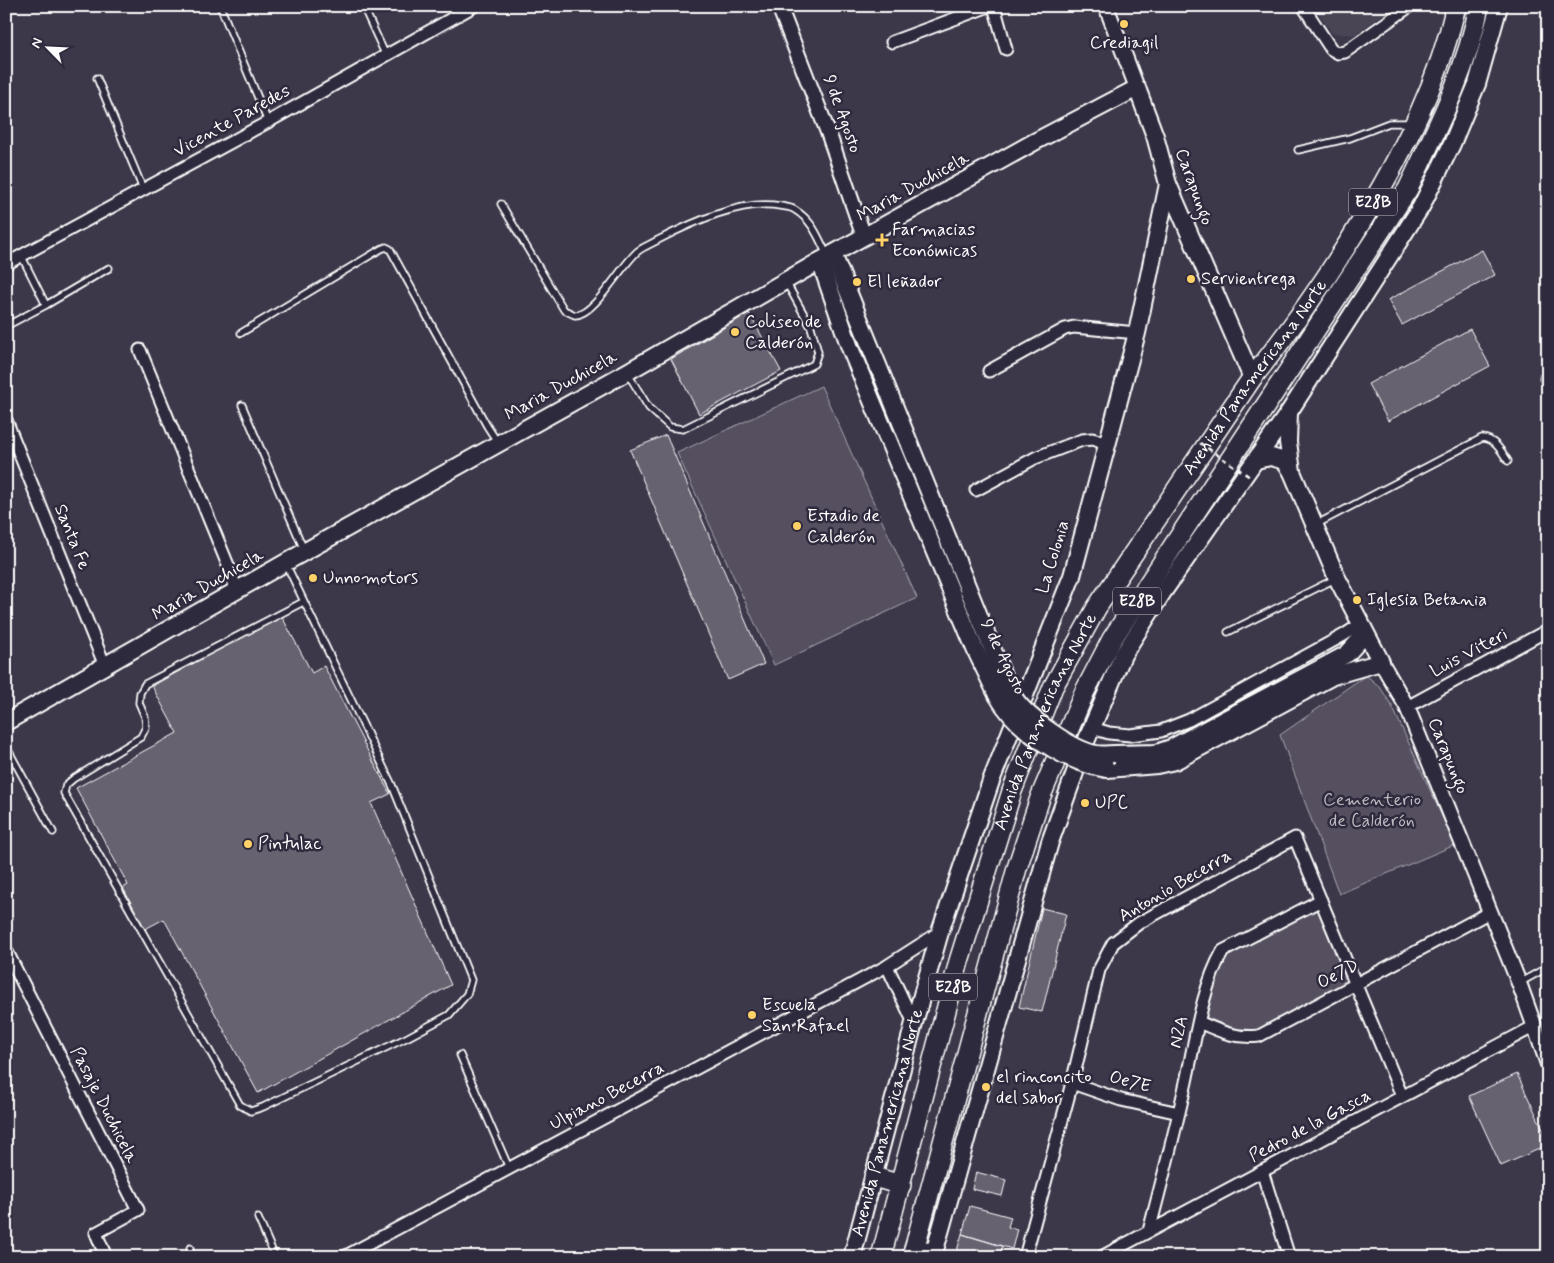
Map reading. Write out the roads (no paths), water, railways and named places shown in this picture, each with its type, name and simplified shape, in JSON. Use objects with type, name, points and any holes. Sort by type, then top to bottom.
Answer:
[{"type":"highway","name":"Avenida Panamericana Norte","points":[[881,1257],[959,961],[1012,790],[1053,687],[1097,607],[1252,378],[1276,349],[1338,261],[1395,166],[1436,76],[1451,30],[1456,6]]},
{"type":"highway","name":"Avenida Panamericana Norte","points":[[913,1253],[1017,868],[1040,798],[1085,691],[1112,639],[1408,189],[1445,111],[1462,67],[1476,23],[1479,6]]},
{"type":"highway","points":[[874,1177],[901,1185]]},
{"type":"highway","points":[[913,1253],[933,1255]]},
{"type":"main road","points":[[933,1255],[1050,842],[1092,728],[1123,655],[1163,592],[1289,412],[1421,207],[1452,144],[1477,84],[1499,6]]},
{"type":"main road","name":"Maria Duchicela","points":[[6,722],[864,237],[1137,88]]},
{"type":"main road","name":"Carapungo","points":[[1137,88],[1155,136],[1168,184],[1252,378]]},
{"type":"main road","name":"La Colonia","points":[[940,932],[990,781],[1072,576],[1137,333],[1168,184]]},
{"type":"main road","name":"9 de Agosto","points":[[827,258],[1002,690],[1004,708],[1040,741],[1089,766],[1107,769],[1148,766],[1175,761],[1333,676],[1381,662]]},
{"type":"main road","name":"Carapungo","points":[[1289,412],[1288,442],[1292,472]]},
{"type":"main road","name":"Carapungo","points":[[1256,460],[1271,457],[1284,461],[1292,472],[1337,578],[1381,662]]},
{"type":"main road","name":"9 de Agosto","points":[[1002,690],[1014,698],[1049,730],[1073,745],[1095,754],[1157,753],[1171,748],[1347,654],[1358,642],[1362,626]]},
{"type":"main road","name":"Avenida Panamericana Norte","points":[[852,1257],[940,932]]},
{"type":"street","name":"Vicente Paredes","points":[[6,264],[268,122],[474,6]]},
{"type":"street","name":"9 de Agosto","points":[[779,6],[829,135],[864,237]]},
{"type":"street","points":[[892,42],[989,6]]},
{"type":"street","points":[[994,6],[1006,49]]},
{"type":"street","name":"Carapungo","points":[[1106,6],[1137,88]]},
{"type":"street","points":[[1303,6],[1331,49],[1338,52],[1345,52],[1410,6]]},
{"type":"street","points":[[990,371],[1065,329],[1074,327],[1137,333]]},
{"type":"street","points":[[140,350],[230,570],[237,592]]},
{"type":"street","name":"Santa Fe","points":[[6,420],[105,666]]},
{"type":"street","points":[[976,490],[1035,458],[1082,440],[1092,439],[1107,443]]},
{"type":"street","points":[[1092,728],[1130,735],[1161,731],[1189,720],[1362,626]]},
{"type":"street","name":"Luis Viteri","points":[[1407,707],[1548,630]]},
{"type":"street","name":"Carapungo","points":[[1381,662],[1407,707],[1520,983],[1548,1064]]},
{"type":"street","name":"Antonio Becerra","points":[[1025,1257],[1072,1083],[1099,970],[1113,943],[1139,923],[1295,838],[1402,1096]]},
{"type":"street","name":"N2A","points":[[1150,1231],[1199,1022],[1211,977],[1223,950],[1321,900]]},
{"type":"street","name":"Oe7D","points":[[1199,1022],[1227,1034],[1246,1038],[1259,1036],[1490,912]]},
{"type":"street","name":"Ulpiano Becerra","points":[[344,1257],[887,966],[940,932]]},
{"type":"street","name":"Pasaje Duchicela","points":[[6,950],[138,1210],[96,1232],[106,1257]]},
{"type":"street","points":[[887,966],[914,1023]]},
{"type":"street","name":"Pedro de la Gasca","points":[[1101,1257],[1535,1026]]},
{"type":"street","name":"Oe7E","points":[[1072,1083],[1122,1100],[1179,1112]]},
{"type":"street","points":[[1262,1171],[1289,1257]]},
{"type":"lane","points":[[220,6],[268,122]]},
{"type":"lane","points":[[363,6],[386,56]]},
{"type":"lane","points":[[97,78],[144,189]]},
{"type":"lane","points":[[1298,150],[1350,138],[1389,123],[1416,122]]},
{"type":"lane","points":[[501,204],[564,310],[575,314],[583,312],[599,300],[610,283],[638,251],[682,227],[740,208],[754,205],[775,205],[793,208],[812,224],[827,258]]},
{"type":"lane","points":[[241,333],[386,247],[390,249],[486,426],[498,444]]},
{"type":"lane","points":[[22,255],[46,305]]},
{"type":"lane","points":[[6,326],[109,268]]},
{"type":"lane","points":[[627,372],[649,408],[670,427],[683,429],[814,364],[818,352],[811,327],[786,281]]},
{"type":"lane","points":[[242,405],[304,552]]},
{"type":"lane","points":[[1316,525],[1482,438],[1488,438],[1494,442],[1508,460]]},
{"type":"lane","points":[[286,564],[392,785],[471,980],[467,994],[449,1015],[263,1107],[251,1111],[240,1105],[64,793],[66,785],[73,779],[141,737],[146,727],[145,716],[139,703],[140,693],[145,684],[303,602]]},
{"type":"lane","points":[[1228,632],[1337,578]]},
{"type":"lane","points":[[6,746],[53,832]]},
{"type":"lane","points":[[1520,983],[1548,967]]},
{"type":"lane","points":[[460,1055],[509,1168]]},
{"type":"lane","points":[[258,1218],[276,1257]]},
{"type":"lane","points":[[190,1248],[191,1257]]},
{"type":"place","name":"Crediagil","points":[[1124,24]]},
{"type":"place","name":"Farmacias Económicas","points":[[882,240]]},
{"type":"place","name":"Servientrega","points":[[1191,279]]},
{"type":"place","name":"El leñador","points":[[857,282]]},
{"type":"place","name":"Coliseo de Calderón","points":[[735,332]]},
{"type":"place","name":"Estadio de Calderón","points":[[797,526]]},
{"type":"place","name":"Unnomotors","points":[[313,578]]},
{"type":"place","name":"Iglesia Betania","points":[[1357,600]]},
{"type":"place","name":"UPC","points":[[1085,803]]},
{"type":"place","name":"Pintulac","points":[[248,844]]},
{"type":"place","name":"Escuela San Rafael","points":[[752,1015]]},
{"type":"place","name":"el rinconcito del sabor","points":[[986,1087]]},
{"type":"park label","name":"Cementerio de Calderón","points":[[1372,810]]}]
